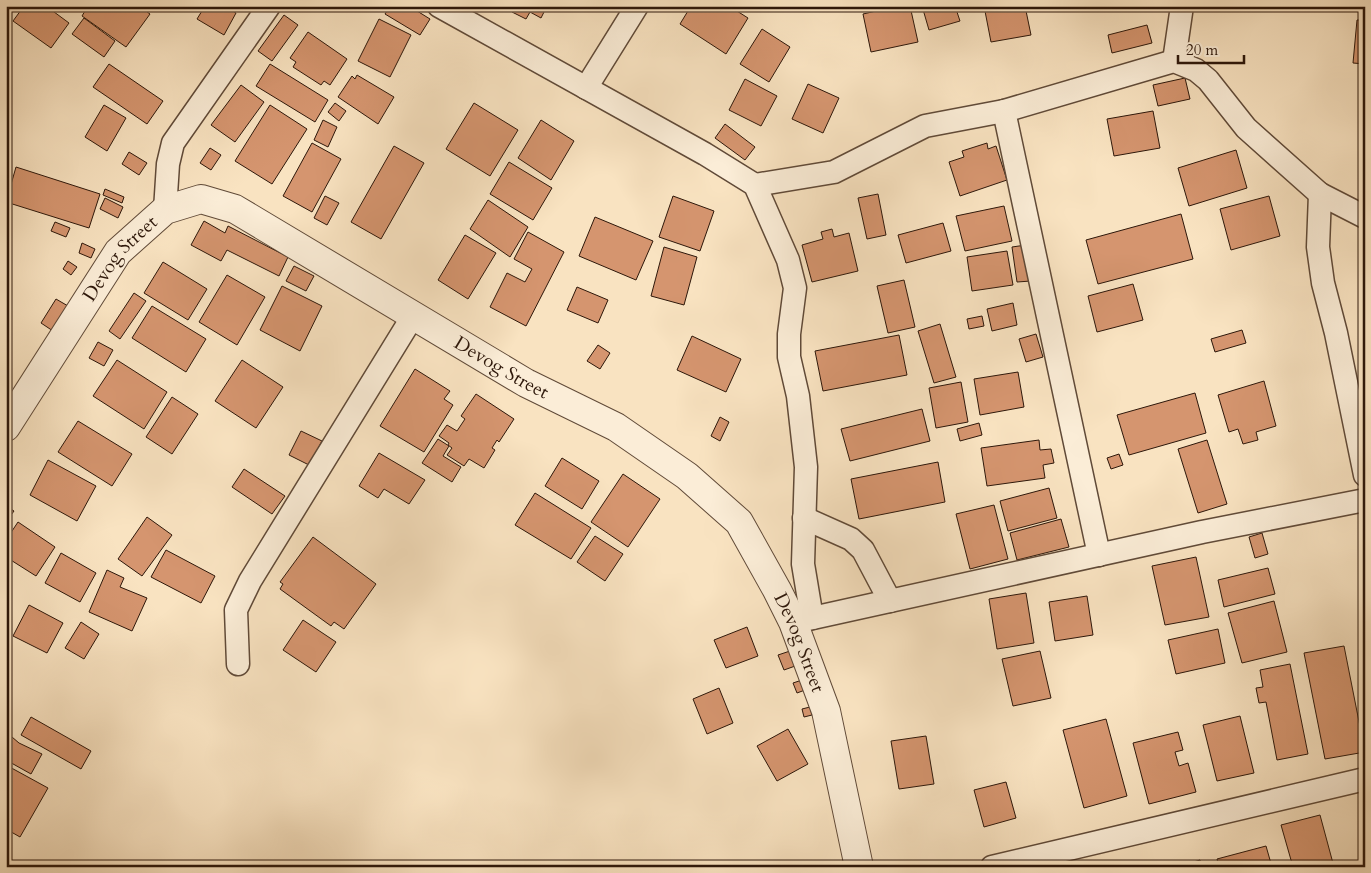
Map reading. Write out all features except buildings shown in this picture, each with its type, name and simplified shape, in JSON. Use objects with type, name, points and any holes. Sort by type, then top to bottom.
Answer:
[{"type":"street","points":[[164,210],[168,164],[173,143],[269,6]]},
{"type":"street","points":[[439,6],[705,154],[756,185],[788,260],[795,288],[789,334],[789,357],[798,396],[806,468],[802,620],[1202,532],[1365,500]]},
{"type":"street","points":[[586,88],[637,6]]},
{"type":"street","points":[[1174,61],[1182,6]]},
{"type":"street","points":[[756,185],[834,172],[925,126],[1004,111],[1174,61],[1196,70],[1208,80],[1246,128],[1320,194],[1365,216]]},
{"type":"street","points":[[1004,111],[1099,555]]},
{"type":"street","points":[[1320,194],[1318,246],[1323,284],[1336,334],[1365,475]]},
{"type":"street","name":"Devog Street","points":[[6,427],[118,252],[164,210],[201,199],[235,209],[526,383],[616,427],[687,476],[739,522],[777,590],[802,620],[826,711],[859,867]]},
{"type":"street","points":[[238,664],[236,610],[250,581],[413,316]]},
{"type":"street","points":[[804,518],[851,539],[863,550],[890,601]]},
{"type":"street","points":[[992,867],[1365,780]]}]
